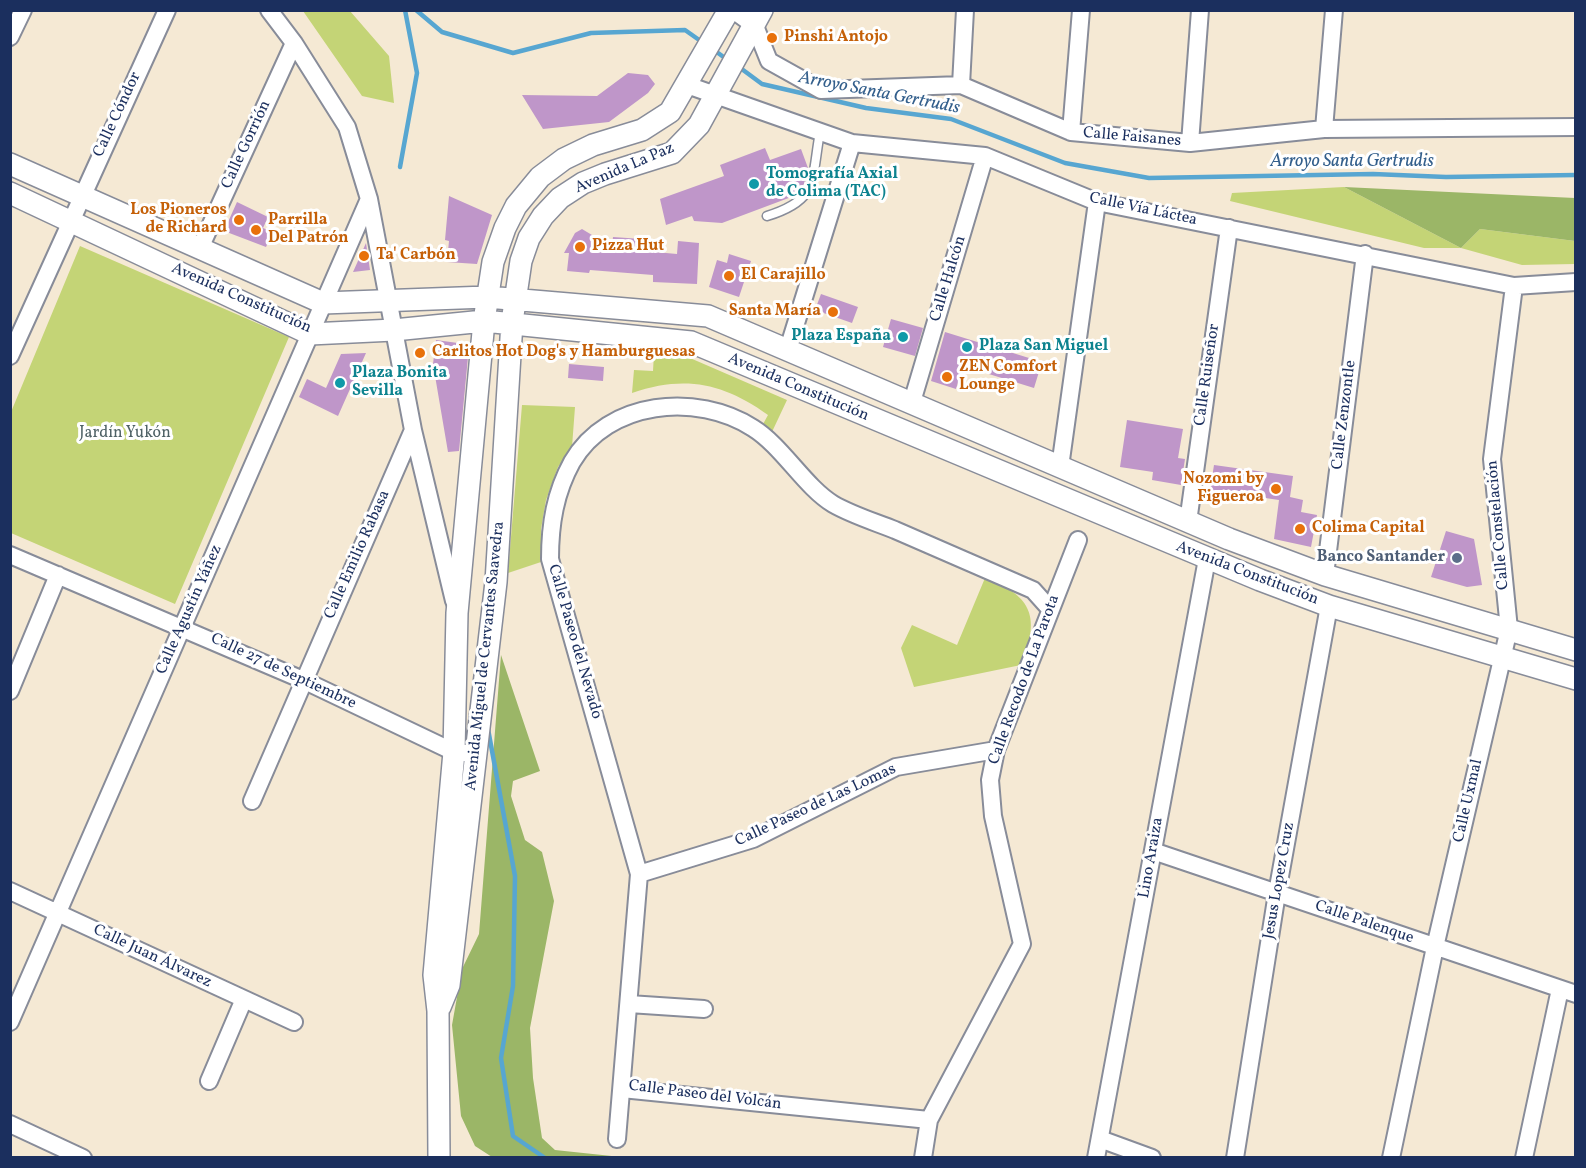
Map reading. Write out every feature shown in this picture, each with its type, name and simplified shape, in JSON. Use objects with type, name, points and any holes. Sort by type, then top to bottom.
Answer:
[{"type":"street","points":[[10,37],[23,10]]},
{"type":"street","name":"Calle Cóndor","points":[[10,356],[167,10]]},
{"type":"street","points":[[269,10],[294,43],[347,127],[369,199],[413,430],[457,613]]},
{"type":"street","points":[[731,10],[759,18]]},
{"type":"street","name":"Avenida La Paz","points":[[487,297],[493,261],[505,228],[516,206],[540,177],[564,159],[593,145],[642,130],[670,112],[731,10]]},
{"type":"street","points":[[961,85],[965,10]]},
{"type":"street","points":[[1071,132],[1081,10]]},
{"type":"street","points":[[1190,143],[1200,10]]},
{"type":"street","points":[[1324,129],[1334,10]]},
{"type":"street","name":"Avenida La Paz","points":[[514,298],[521,261],[529,238],[543,216],[560,198],[583,183],[672,153],[687,141],[716,96],[759,18]]},
{"type":"street","name":"Calle Faisanes","points":[[759,18],[769,61],[821,90],[961,85],[1071,132],[1190,143],[1324,129],[1575,127]]},
{"type":"street","name":"Calle Gorrión","points":[[201,246],[294,43]]},
{"type":"street","name":"Calle Vía Láctea","points":[[687,85],[852,143],[986,156],[1096,202],[1365,254],[1514,286],[1575,282]]},
{"type":"street","points":[[788,349],[852,143]]},
{"type":"street","name":"Calle Halcón","points":[[912,402],[986,156]]},
{"type":"street","name":"Avenida Constitución","points":[[10,164],[201,246],[323,303],[487,297],[708,316],[1188,522],[1325,575],[1575,650]]},
{"type":"street","name":"Avenida Constitución","points":[[10,193],[310,334],[394,330],[484,321],[512,322],[691,342],[749,369],[1207,559],[1329,606],[1504,656],[1575,679]]},
{"type":"street","name":"Calle Agustín Yáñez","points":[[10,1022],[369,199]]},
{"type":"street","points":[[1060,466],[1096,202]]},
{"type":"street","name":"Calle Ruiseñor","points":[[1188,522],[1229,228]]},
{"type":"street","name":"Calle Zenzontle","points":[[1325,575],[1365,254]]},
{"type":"street","name":"Calle Constelación","points":[[1504,656],[1509,629],[1492,459],[1514,286]]},
{"type":"street","name":"Avenida Miguel de Cervantes Saavedra","points":[[439,1158],[441,1103],[438,1011],[434,975],[454,752],[457,613],[487,297]]},
{"type":"street","name":"Avenida Miguel de Cervantes Saavedra","points":[[438,1011],[449,985],[498,556],[514,298]]},
{"type":"street","points":[[749,369],[761,338]]},
{"type":"street","name":"Calle Paseo del Nevado","points":[[639,874],[550,559],[554,508],[563,482],[573,462],[588,441],[605,428],[634,414],[670,406],[692,407],[734,418],[756,430],[831,503],[1033,590],[1050,609]]},
{"type":"street","name":"Calle Emilio Rabasa","points":[[252,801],[413,430]]},
{"type":"street","name":"Calle Recodo de La Parota","points":[[928,1120],[1022,944],[993,816],[990,780],[996,750],[1078,540]]},
{"type":"street","points":[[464,551],[498,556]]},
{"type":"street","name":"Calle 27 de Septiembre","points":[[10,555],[303,680],[454,752]]},
{"type":"street","name":"Lino Araiza","points":[[1096,1158],[1207,559]]},
{"type":"street","points":[[10,691],[58,575]]},
{"type":"street","name":"Jesus Lopez Cruz","points":[[1235,1158],[1277,893],[1329,606]]},
{"type":"street","name":"Calle Uxmal","points":[[1391,1158],[1435,946],[1504,656]]},
{"type":"street","name":"Calle Paseo de Las Lomas","points":[[639,874],[753,839],[896,767],[996,750]]},
{"type":"street","points":[[454,752],[475,753]]},
{"type":"street","name":"Calle Palenque","points":[[1153,851],[1568,991]]},
{"type":"street","name":"Calle Paseo del Volcán","points":[[639,874],[622,1089],[928,1120]]},
{"type":"street","name":"Calle Juan Álvarez","points":[[10,891],[294,1022]]},
{"type":"street","points":[[1524,1158],[1568,991]]},
{"type":"street","points":[[209,1081],[244,999]]},
{"type":"street","points":[[630,1004],[704,1009]]},
{"type":"street","points":[[617,1139],[622,1089]]},
{"type":"street","name":"Avenida Miguel de Cervantes Saavedra","points":[[441,1103],[452,1158]]},
{"type":"street","points":[[923,1158],[928,1120]]},
{"type":"street","points":[[10,1125],[83,1158]]},
{"type":"street","points":[[1100,1139],[1152,1158]]},
{"type":"lane","points":[[767,216],[791,209],[807,196],[820,132]]},
{"type":"green space","points":[[303,11],[350,11],[389,56],[394,103],[362,96]]},
{"type":"green space","points":[[1344,187],[1461,248],[1424,248],[1230,201],[1232,193]]},
{"type":"green space","points":[[1344,187],[1575,198],[1575,241],[1480,229],[1461,248]]},
{"type":"green space","points":[[1480,229],[1575,241],[1575,264],[1522,265],[1461,248]]},
{"type":"green space","name":"Jardín Yukón","points":[[80,246],[289,337],[175,604],[11,533],[11,412]]},
{"type":"green space","points":[[654,353],[690,358],[787,400],[771,434],[762,426],[768,415],[719,389],[703,385],[669,384],[632,393],[634,370],[653,371]]},
{"type":"green space","points":[[522,405],[575,407],[572,447],[558,467],[546,500],[541,529],[544,561],[508,573]]},
{"type":"green space","points":[[985,578],[1014,593],[1023,601],[1028,611],[1031,622],[1030,635],[1021,665],[914,687],[901,648],[912,625],[957,645]]},
{"type":"green space","points":[[501,655],[540,771],[513,781],[511,796],[525,840],[542,852],[554,901],[530,1028],[533,1078],[542,1138],[555,1150],[621,1157],[492,1157],[475,1146],[461,1116],[452,1025],[462,969],[479,934]]},
{"type":"building","points":[[628,73],[648,75],[655,84],[648,93],[609,122],[543,129],[522,95],[597,96]]},
{"type":"building","name":"Tomografía Axial de Colima (TAC)","points":[[765,148],[770,160],[801,149],[808,168],[804,184],[794,196],[722,223],[694,221],[692,216],[666,225],[660,199],[724,176],[720,165]]},
{"type":"building","points":[[449,196],[492,215],[477,264],[447,262],[449,241],[445,240]]},
{"type":"building","points":[[237,202],[268,217],[263,228],[273,232],[266,247],[224,231]]},
{"type":"building","points":[[582,229],[612,247],[613,237],[656,240],[655,252],[677,254],[678,241],[699,243],[697,284],[653,282],[653,275],[590,270],[589,273],[567,271],[569,253],[564,253],[575,233]]},
{"type":"building","name":"Ta' Carbón","points":[[366,243],[370,270],[353,272]]},
{"type":"building","name":"El Carajillo","points":[[729,254],[751,261],[739,297],[709,287],[717,260],[727,263]]},
{"type":"building","points":[[821,294],[858,307],[852,323],[815,310]]},
{"type":"building","name":"Plaza España","points":[[891,319],[923,328],[915,356],[883,347]]},
{"type":"building","name":"Plaza San Miguel","points":[[945,332],[1042,362],[1034,388],[963,366],[956,389],[931,381]]},
{"type":"building","points":[[436,340],[465,344],[464,357],[468,357],[459,451],[448,452],[433,364]]},
{"type":"building","name":"Plaza Bonita Sevilla","points":[[366,353],[338,416],[299,397],[307,379],[326,388],[341,354]]},
{"type":"building","points":[[569,364],[604,367],[603,381],[568,378]]},
{"type":"building","points":[[1127,420],[1183,429],[1178,458],[1185,459],[1181,485],[1152,480],[1153,472],[1120,467]]},
{"type":"building","points":[[1214,465],[1293,476],[1290,497],[1303,500],[1301,512],[1317,515],[1311,547],[1274,539],[1279,500],[1210,490]]},
{"type":"building","name":"Banco Santander","points":[[1446,531],[1474,539],[1482,585],[1467,587],[1431,577]]},
{"type":"waterway","points":[[400,167],[417,73],[405,10]]},
{"type":"waterway","name":"Arroyo Santa Gertrudis","points":[[416,10],[442,32],[513,53],[591,33],[685,30],[702,42]]},
{"type":"waterway","name":"Arroyo Santa Gertrudis","points":[[714,50],[729,61]]},
{"type":"waterway","name":"Arroyo Santa Gertrudis","points":[[739,67],[762,84],[866,108],[951,119],[1065,163],[1149,178],[1373,174],[1446,177],[1576,175]]},
{"type":"waterway","points":[[488,729],[515,876],[513,986],[501,1058],[513,1136],[545,1158]]},
{"type":"place","name":"Pinshi Antojo","points":[[772,38]]},
{"type":"place","name":"Tomografía Axial de Colima (TAC)","points":[[754,184]]},
{"type":"place","name":"Los Pioneros de Richard","points":[[239,220]]},
{"type":"place","name":"Parrilla Del Patrón","points":[[256,230]]},
{"type":"place","name":"Pizza Hut","points":[[580,247]]},
{"type":"place","name":"Ta' Carbón","points":[[364,256]]},
{"type":"place","name":"El Carajillo","points":[[729,276]]},
{"type":"place","name":"Santa María","points":[[833,312]]},
{"type":"place","name":"Plaza España","points":[[903,337]]},
{"type":"place","name":"Plaza San Miguel","points":[[967,347]]},
{"type":"place","name":"Carlitos Hot Dog's y Hamburguesas","points":[[420,353]]},
{"type":"place","name":"ZEN Comfort Lounge","points":[[947,377]]},
{"type":"place","name":"Plaza Bonita Sevilla","points":[[340,383]]},
{"type":"place","name":"Nozomi by Figueroa","points":[[1276,489]]},
{"type":"place","name":"Colima Capital","points":[[1300,529]]},
{"type":"place","name":"Banco Santander","points":[[1457,558]]}]
